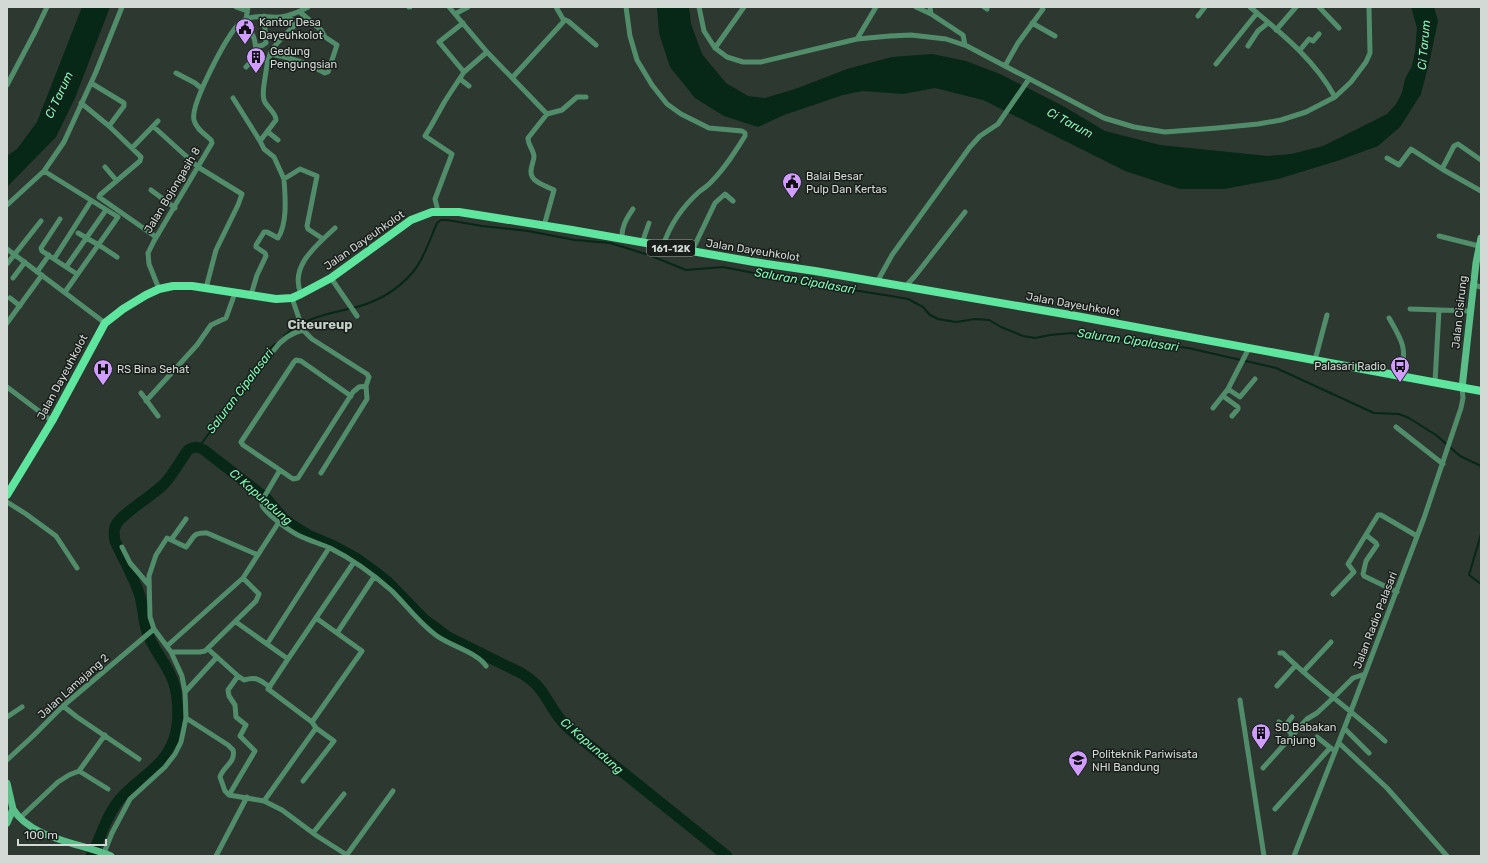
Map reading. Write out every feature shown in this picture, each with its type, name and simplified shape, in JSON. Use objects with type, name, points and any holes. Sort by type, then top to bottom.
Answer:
[{"type":"main road","name":"Jalan Dayeuhkolot","points":[[7,495],[52,421],[104,322],[132,303],[159,289],[182,286],[206,288],[276,299],[292,298],[331,278],[411,220],[425,214],[438,211],[459,212],[877,282],[1250,348],[1481,391]]},
{"type":"main road","name":"Jalan Cisirung","points":[[1462,388],[1470,311],[1481,238]]},
{"type":"main road","points":[[7,783],[13,809],[20,818],[49,836],[105,854]]},
{"type":"main road","points":[[7,823],[13,809]]},
{"type":"street","points":[[7,84],[32,39],[47,7]]},
{"type":"street","points":[[7,206],[44,171],[64,142],[91,83],[122,7]]},
{"type":"street","points":[[236,7],[248,9],[245,20],[252,32],[256,47],[256,56],[246,67]]},
{"type":"street","points":[[245,20],[253,17],[279,17],[289,15],[300,12],[308,7]]},
{"type":"street","points":[[449,7],[487,52],[547,114]]},
{"type":"street","points":[[455,14],[468,7]]},
{"type":"street","points":[[556,7],[565,20],[596,45]]},
{"type":"street","points":[[626,7],[630,36],[637,60],[652,85],[666,104],[709,128],[742,131],[746,135],[727,165],[711,183],[688,203],[676,217],[668,231],[663,246]]},
{"type":"street","points":[[699,7],[704,31],[714,48],[727,58],[734,60],[743,62],[761,62],[857,38],[911,35],[946,39],[965,45],[1104,118],[1134,127],[1165,132],[1238,126],[1281,120],[1306,112],[1335,96],[1351,82],[1366,62],[1370,52],[1369,7]]},
{"type":"street","points":[[714,48],[744,7]]},
{"type":"street","points":[[857,38],[876,7]]},
{"type":"street","points":[[916,7],[932,14],[964,35],[965,45]]},
{"type":"street","points":[[930,7],[932,14]]},
{"type":"street","points":[[1005,66],[1032,23],[1043,9],[1042,7]]},
{"type":"street","points":[[1198,16],[1205,7]]},
{"type":"street","points":[[1250,7],[1300,50],[1314,66],[1335,96]]},
{"type":"street","points":[[1276,30],[1296,7]]},
{"type":"street","points":[[1319,7],[1339,28]]},
{"type":"street","points":[[270,54],[289,57],[325,73],[328,72],[338,45],[325,37],[321,30],[300,12]]},
{"type":"street","points":[[1216,64],[1257,13]]},
{"type":"street","points":[[260,141],[268,132],[276,118],[264,100],[263,89],[267,61],[275,45],[294,26],[289,15]]},
{"type":"street","points":[[256,47],[266,43],[264,16]]},
{"type":"street","name":"Jalan Bojongasih 8","points":[[159,289],[149,264],[148,253],[212,141],[197,127],[194,119],[194,109],[202,89],[226,42],[233,31],[245,20]]},
{"type":"street","points":[[512,78],[565,20]]},
{"type":"street","points":[[1248,46],[1258,31],[1268,22]]},
{"type":"street","points":[[463,23],[439,42],[464,72]]},
{"type":"street","points":[[1032,23],[1055,36]]},
{"type":"street","points":[[1300,50],[1309,39],[1313,41],[1319,34]]},
{"type":"street","points":[[438,211],[435,199],[452,154],[425,136],[464,72],[487,52]]},
{"type":"street","points":[[256,56],[267,61]]},
{"type":"street","points":[[176,73],[195,83],[202,89]]},
{"type":"street","points":[[460,78],[469,86]]},
{"type":"street","points":[[877,282],[892,255],[976,139],[994,128],[1029,79]]},
{"type":"street","points":[[91,83],[124,103],[124,106],[109,126]]},
{"type":"street","points":[[544,226],[554,190],[532,178],[531,173],[534,155],[527,139],[547,114],[562,110],[577,97],[586,97]]},
{"type":"street","points":[[233,98],[264,149],[274,157],[284,179],[285,203],[281,231],[278,238],[264,232],[256,246],[265,253],[266,256],[256,275],[251,295]]},
{"type":"street","points":[[81,103],[109,126],[141,157],[141,159],[116,180],[99,197],[156,237]]},
{"type":"street","points":[[132,148],[154,127],[158,121]]},
{"type":"street","points":[[154,127],[198,167],[242,194],[216,250],[206,288]]},
{"type":"street","points":[[268,132],[278,140]]},
{"type":"street","points":[[1442,168],[1453,148],[1457,144],[1481,160]]},
{"type":"street","points":[[1387,158],[1398,166],[1411,149],[1481,191]]},
{"type":"street","points":[[105,167],[116,180]]},
{"type":"street","points":[[284,179],[300,169],[317,176],[307,226],[308,229],[323,239]]},
{"type":"street","points":[[44,171],[118,217],[65,292]]},
{"type":"street","points":[[151,190],[175,208]]},
{"type":"street","points":[[692,251],[715,203],[724,194],[727,194],[733,201]]},
{"type":"street","points":[[54,259],[91,201]]},
{"type":"street","points":[[622,239],[622,232],[626,220],[633,209]]},
{"type":"street","points":[[66,267],[106,210]]},
{"type":"street","points":[[905,287],[965,212]]},
{"type":"street","points":[[60,219],[41,248],[42,251],[77,274]]},
{"type":"street","points":[[7,264],[41,221]]},
{"type":"street","points":[[642,243],[649,222]]},
{"type":"street","points":[[301,294],[298,284],[302,264],[306,257],[335,228]]},
{"type":"street","points":[[78,233],[99,244],[117,257]]},
{"type":"street","points":[[1438,236],[1479,246]]},
{"type":"street","points":[[7,249],[104,322]]},
{"type":"street","points":[[37,272],[48,255]]},
{"type":"street","points":[[13,278],[25,262]]},
{"type":"street","points":[[7,323],[42,275]]},
{"type":"street","points":[[331,278],[357,316]]},
{"type":"street","points":[[1474,285],[1481,287]]},
{"type":"street","points":[[146,401],[197,345],[211,325],[226,318],[235,293]]},
{"type":"street","points":[[10,298],[20,306]]},
{"type":"street","points":[[292,298],[302,327],[312,339],[367,374],[369,377],[366,386],[367,399],[321,473]]},
{"type":"street","points":[[1410,309],[1470,311]]},
{"type":"street","points":[[1435,382],[1439,310]]},
{"type":"street","points":[[1316,360],[1327,315]]},
{"type":"street","points":[[1388,318],[1403,342],[1404,359],[1401,376]]},
{"type":"street","points":[[274,350],[285,338],[302,327]]},
{"type":"street","points":[[1213,408],[1228,389],[1250,348]]},
{"type":"street","points":[[351,396],[296,360],[241,442],[243,445],[293,479],[296,479],[298,478],[351,396],[356,388],[366,386]]},
{"type":"street","points":[[1228,389],[1240,397],[1255,379]]},
{"type":"street","points":[[7,387],[52,421]]},
{"type":"street","name":"Jalan Radio Palasari","points":[[1294,856],[1345,729],[1397,592],[1446,456],[1461,408],[1463,398],[1462,388]]},
{"type":"street","points":[[140,394],[158,416]]},
{"type":"street","points":[[1223,396],[1238,407],[1232,416]]},
{"type":"street","points":[[1396,427],[1443,464]]},
{"type":"street","points":[[280,470],[263,499],[263,507],[279,522],[300,536],[329,548],[354,562],[392,591],[437,636],[475,656],[486,666]]},
{"type":"street","points":[[7,502],[56,536],[77,568]]},
{"type":"street","points":[[1334,594],[1354,572],[1348,564],[1377,516],[1380,515],[1417,536]]},
{"type":"street","points":[[171,540],[186,519]]},
{"type":"street","points":[[167,646],[243,578],[279,522]]},
{"type":"street","points":[[105,854],[115,826],[130,799],[165,767],[175,754],[181,742],[186,718],[185,692],[182,676],[171,652],[153,630],[150,617],[148,576],[156,556],[166,539],[186,547],[196,534],[207,533],[258,555]]},
{"type":"street","points":[[1366,535],[1377,545],[1366,561],[1363,574],[1367,578],[1397,592]]},
{"type":"street","points":[[122,547],[130,563],[148,584]]},
{"type":"street","points":[[267,644],[329,548]]},
{"type":"street","points":[[303,781],[334,741],[316,728],[312,722],[268,689],[354,562]]},
{"type":"street","points":[[337,633],[374,577]]},
{"type":"street","points":[[171,652],[200,652],[208,649],[236,622],[256,601],[259,594],[243,578]]},
{"type":"street","points":[[312,722],[362,650],[316,618]]},
{"type":"street","points":[[236,622],[288,659]]},
{"type":"street","name":"Jalan Lamajang 2","points":[[7,760],[63,706],[153,630]]},
{"type":"street","points":[[1304,672],[1331,642]]},
{"type":"street","points":[[208,649],[244,680],[251,678],[257,679],[270,687]]},
{"type":"street","points":[[1282,654],[1385,741]]},
{"type":"street","points":[[185,692],[217,657]]},
{"type":"street","points":[[1277,686],[1296,665]]},
{"type":"street","points":[[1263,768],[1306,720],[1317,713],[1353,678],[1365,674]]},
{"type":"street","points":[[229,795],[255,751],[240,736],[246,725],[236,717],[235,705],[228,694],[228,690],[238,676]]},
{"type":"street","points":[[1240,700],[1264,856]]},
{"type":"street","points":[[7,717],[22,706]]},
{"type":"street","points":[[63,706],[139,759]]},
{"type":"street","points":[[1285,726],[1292,717]]},
{"type":"street","points":[[186,718],[228,745],[233,750],[233,758],[231,763],[220,777],[225,791],[229,795],[264,800],[282,810],[313,833],[347,855],[393,791]]},
{"type":"street","points":[[1279,722],[1292,734]]},
{"type":"street","points":[[264,800],[316,728]]},
{"type":"street","points":[[1345,729],[1369,753]]},
{"type":"street","points":[[20,818],[58,782],[79,771],[105,735]]},
{"type":"street","points":[[1317,737],[1336,751]]},
{"type":"street","points":[[1339,743],[1387,788],[1447,856]]},
{"type":"street","points":[[1275,809],[1330,748]]},
{"type":"street","points":[[79,771],[108,789]]},
{"type":"street","points":[[313,833],[344,794]]},
{"type":"street","points":[[216,856],[248,797]]},
{"type":"water","name":"Ci Tarum","points":[[82,7],[110,7],[75,98],[56,137],[7,187],[7,156],[17,149],[37,122]]},
{"type":"water","name":"Ci Tarum","points":[[657,7],[689,7],[691,24],[702,54],[726,83],[748,96],[765,98],[798,88],[847,69],[892,57],[932,54],[966,61],[1000,74],[1063,106],[1105,131],[1160,145],[1268,156],[1291,154],[1323,146],[1387,114],[1396,104],[1402,93],[1405,79],[1412,66],[1417,28],[1411,7],[1434,7],[1438,21],[1421,94],[1400,127],[1378,146],[1337,161],[1278,179],[1224,189],[1180,189],[1125,171],[983,100],[935,88],[903,94],[863,91],[843,95],[784,115],[758,127],[724,116],[695,98],[670,67],[659,33]]},
{"type":"waterway","name":"Saluran Cipalasari","points":[[284,336],[307,321],[322,315],[366,304],[392,291],[399,286],[417,267],[424,255],[437,223],[441,220],[447,220],[482,226],[528,231],[575,240],[610,243],[649,255],[686,270],[723,267],[795,281],[908,299],[923,307],[930,315],[938,319],[956,322],[975,319],[989,320],[1001,327],[1023,336],[1035,338],[1072,333],[1112,340],[1137,341],[1188,348],[1276,368],[1374,413],[1399,414],[1409,418],[1436,435],[1460,456],[1481,466]]},
{"type":"waterway","name":"Saluran Cipalasari","points":[[199,447],[269,350],[275,344]]},
{"type":"waterway","name":"Ci Kapundung","points":[[91,856],[107,819],[115,805],[164,758],[170,749],[176,732],[178,715],[177,697],[173,681],[147,632],[138,589],[115,541],[114,529],[124,515],[160,488],[188,450],[196,447],[204,450],[266,498],[284,519],[292,525],[308,535],[334,546],[356,558],[378,574],[388,582],[425,620],[448,637],[528,677],[541,690],[559,718],[571,731],[727,856]]},
{"type":"waterway","name":"Saluran Cipalasari","points":[[1481,534],[1469,575],[1481,584]]},
{"type":"place","name":"Kantor Desa Dayeuhkolot","points":[[245,45]]},
{"type":"place","name":"Gedung Pengungsian","points":[[256,74]]},
{"type":"place","name":"Balai Besar Pulp Dan Kertas","points":[[792,199]]},
{"type":"place","name":"Palasari Radio","points":[[1400,383]]},
{"type":"place","name":"RS Bina Sehat","points":[[103,386]]},
{"type":"place","name":"SD Babakan Tanjung","points":[[1261,750]]},
{"type":"place","name":"Politeknik Pariwisata NHI Bandung","points":[[1078,777]]},
{"type":"district","name":"Citeureup","points":[[320,324]]}]
